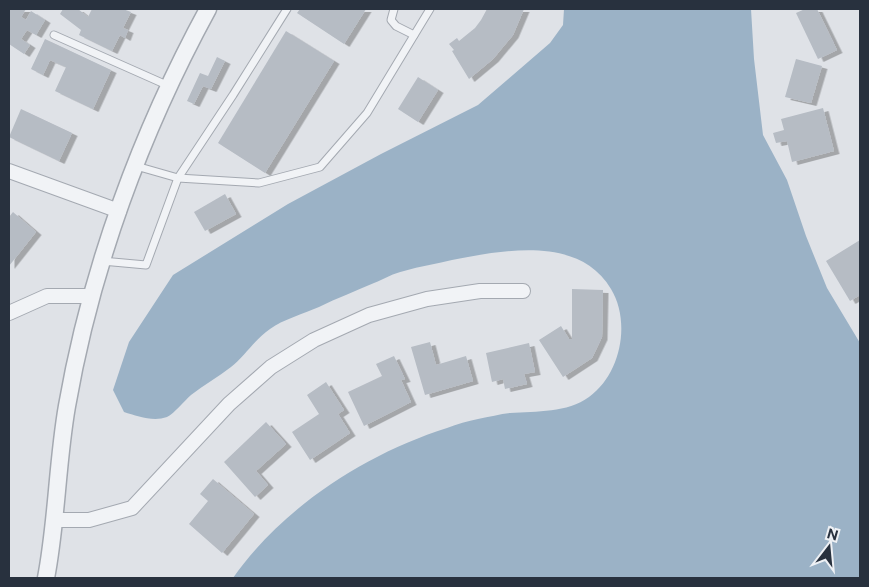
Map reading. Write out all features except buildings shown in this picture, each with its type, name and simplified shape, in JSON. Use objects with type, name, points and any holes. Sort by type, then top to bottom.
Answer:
[{"type":"street","points":[[46,578],[67,406],[90,296],[136,166],[169,87],[208,9]]},
{"type":"street","points":[[9,172],[119,212]]},
{"type":"street","points":[[54,520],[89,520],[132,508],[229,404],[271,368],[314,340],[369,315],[427,299],[480,291],[522,290]]},
{"type":"street","points":[[11,309],[47,296],[90,296]]},
{"type":"lane","points":[[102,260],[146,265],[178,178],[287,9]]},
{"type":"lane","points":[[394,9],[391,20],[396,26],[414,35]]},
{"type":"lane","points":[[136,166],[178,178],[259,183],[320,167],[367,113],[430,9]]},
{"type":"lane","points":[[54,35],[169,87]]},
{"type":"water","points":[[564,9],[751,9],[754,59],[763,135],[787,180],[806,236],[827,288],[860,343],[860,578],[233,578],[253,552],[276,528],[301,506],[356,468],[416,439],[462,423],[506,413],[561,409],[571,406],[589,397],[609,375],[620,347],[621,332],[617,302],[611,289],[597,272],[580,260],[560,253],[539,250],[472,256],[400,272],[294,317],[265,333],[231,367],[191,395],[167,417],[151,419],[124,412],[113,390],[129,342],[173,275],[288,204],[478,105],[550,43],[563,25]]}]
